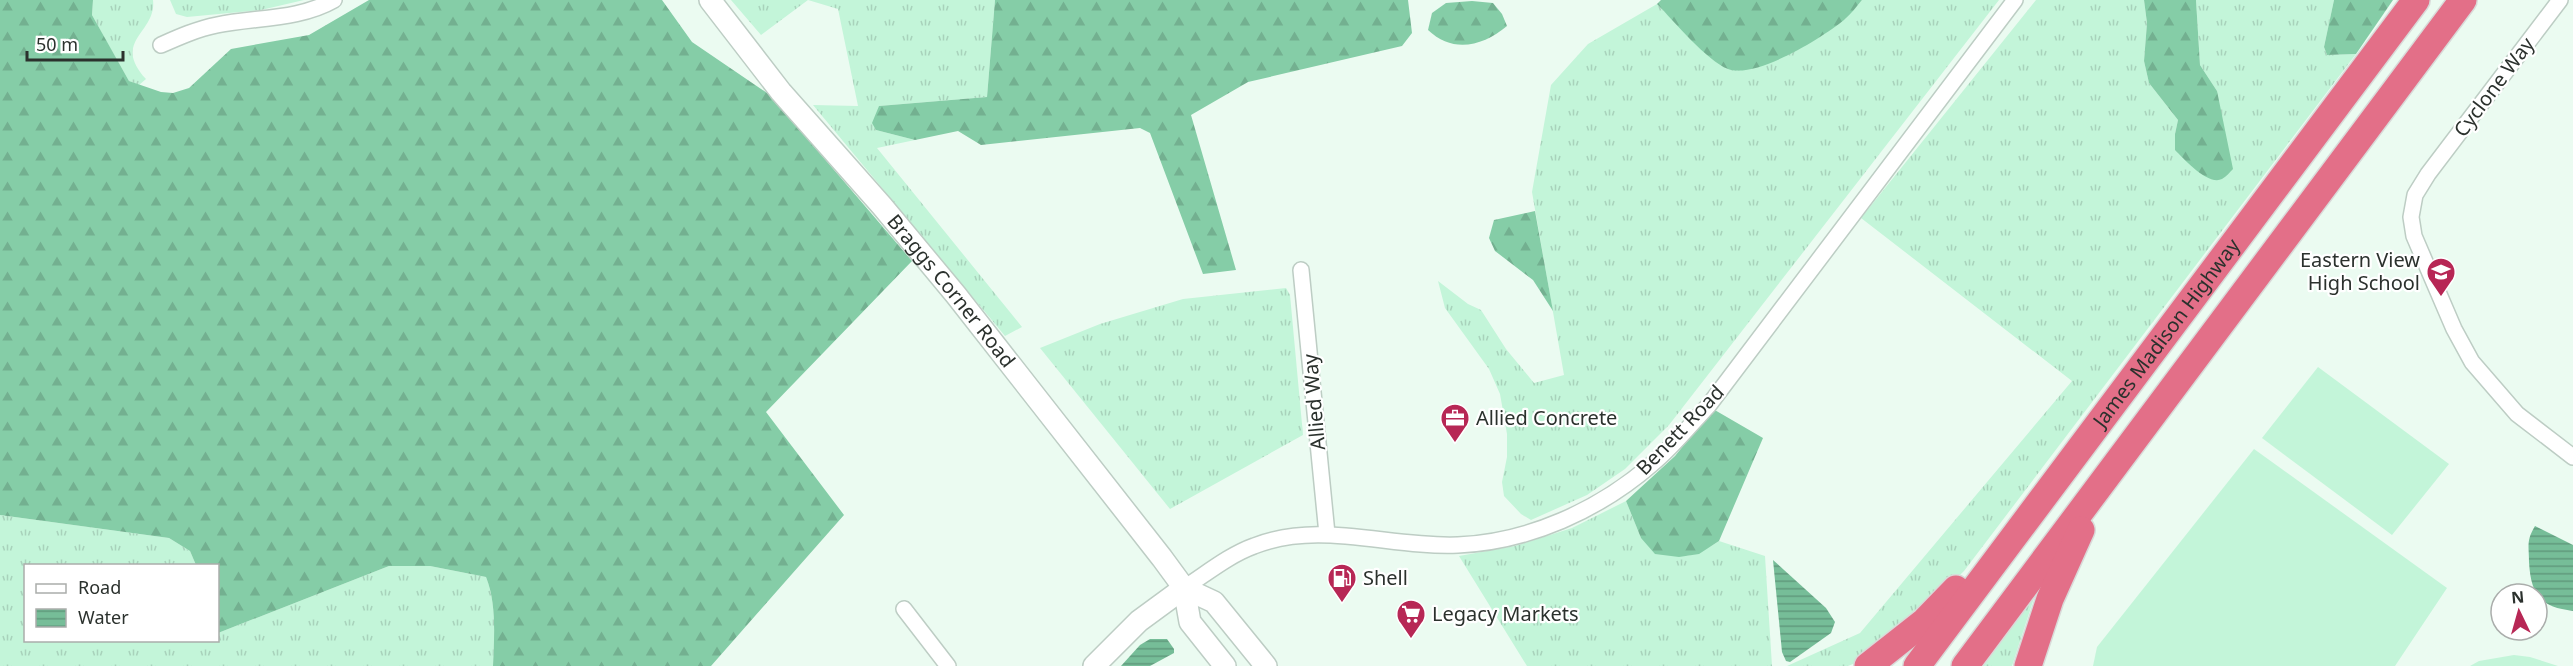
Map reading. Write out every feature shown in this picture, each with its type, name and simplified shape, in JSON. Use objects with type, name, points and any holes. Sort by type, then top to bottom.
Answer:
[{"type":"highway","name":"James Madison Highway","points":[[1917,666],[2416,0]]},
{"type":"highway","name":"James Madison Highway","points":[[1965,666],[2463,0]]},
{"type":"highway","points":[[2028,666],[2067,557],[2114,465]]},
{"type":"highway","points":[[1868,666],[1925,621],[2046,491]]},
{"type":"main road","name":"Braggs Corner Road","points":[[710,0],[781,92],[882,206],[956,295],[1184,588],[1214,602],[1266,666]]},
{"type":"main road","name":"Braggs Corner Road","points":[[1184,588],[1190,622],[1225,666]]},
{"type":"main road","points":[[1094,666],[1134,625],[1184,588]]},
{"type":"street","points":[[161,45],[190,32],[218,25],[295,14],[334,0]]},
{"type":"street","name":"Benett Road","points":[[1184,588],[1253,546],[1273,540],[1327,534],[1435,545],[1460,545],[1539,529],[1596,505],[1653,464],[1709,405],[2015,0]]},
{"type":"street","name":"Cyclone Way","points":[[2560,0],[2428,174],[2415,195],[2412,217],[2414,237],[2454,329],[2472,362],[2517,414],[2573,457]]},
{"type":"street","name":"Allied Way","points":[[1301,270],[1327,534]]},
{"type":"street","points":[[904,609],[948,666]]},
{"type":"green space","points":[[0,0],[93,0],[92,15],[129,81],[161,92],[173,93],[189,88],[231,49],[309,35],[369,0],[662,0],[692,42],[770,95],[912,261],[766,412],[844,515],[711,666],[493,666],[493,610],[490,587],[486,577],[430,566],[389,566],[219,633],[219,564],[196,564],[190,551],[169,538],[0,515]]},
{"type":"green space","points":[[93,0],[153,0],[149,21],[134,46],[133,55],[136,66],[146,79],[139,85],[129,81],[92,15]]},
{"type":"green space","points":[[170,0],[304,0],[261,10],[187,17],[176,14]]},
{"type":"green space","points":[[731,0],[808,0],[761,35]]},
{"type":"green space","points":[[808,0],[995,0],[987,97],[879,106],[876,130],[915,140],[877,148],[1022,327],[1005,336],[813,105],[858,106],[838,9]]},
{"type":"green space","points":[[995,0],[1408,0],[1412,33],[1402,46],[1248,82],[1191,115],[1236,270],[1203,274],[1150,133],[1140,128],[981,145],[958,131],[915,140],[876,130],[872,123],[879,106],[987,97]]},
{"type":"green space","points":[[1661,0],[1862,0],[1844,20],[1821,37],[1771,63],[1740,71],[1728,69],[1710,58],[1657,4]]},
{"type":"green space","points":[[1862,0],[1999,0],[1669,425],[1625,469],[1587,495],[1531,520],[1521,514],[1504,496],[1502,482],[1507,457],[1507,434],[1500,394],[1489,369],[1445,308],[1438,281],[1468,304],[1481,310],[1506,349],[1534,383],[1564,375],[1532,192],[1551,85],[1588,44],[1657,4],[1706,53],[1728,69],[1845,19]]},
{"type":"green space","points":[[2036,0],[2144,0],[2147,23],[2144,61],[2149,83],[2178,120],[2175,134],[2217,91],[2200,65],[2196,0],[2334,0],[2324,47],[2327,55],[2356,54],[1964,571],[1893,638],[1862,660],[1848,666],[1787,666],[1860,633],[2072,381],[1861,218]]},
{"type":"green space","points":[[2144,0],[2196,0],[2200,65],[2217,91],[2233,169],[2222,179],[2210,179],[2203,175],[2175,150],[2178,120],[2149,83],[2144,61],[2147,23]]},
{"type":"green space","points":[[2334,0],[2393,0],[2356,54],[2327,55],[2324,47]]},
{"type":"green space","points":[[1472,1],[1493,3],[1502,14],[1507,26],[1478,42],[1458,45],[1438,38],[1428,30],[1432,13],[1446,3]]},
{"type":"green space","points":[[1535,211],[1553,311],[1533,280],[1495,251],[1489,238],[1494,220]]},
{"type":"green space","points":[[1286,288],[1290,295],[1303,435],[1170,509],[1040,348],[1100,324],[1183,299]]},
{"type":"green space","points":[[2318,367],[2449,464],[2392,535],[2262,438]]},
{"type":"green space","points":[[1713,409],[1763,438],[1719,541],[1699,554],[1679,557],[1655,554],[1641,538],[1626,501],[1675,456]]},
{"type":"green space","points":[[2254,449],[2447,588],[2395,666],[2093,666],[2097,647]]},
{"type":"green space","points":[[1626,501],[1641,538],[1672,554],[1688,556],[1707,549],[1719,541],[1765,556],[1772,666],[1527,666],[1459,556],[1515,546],[1572,528]]},
{"type":"green space","points":[[0,515],[169,538],[190,551],[196,564],[24,564],[24,642],[219,642],[219,633],[389,566],[430,566],[486,577],[492,598],[493,666],[0,666]]},
{"type":"green space","points":[[2037,589],[2012,666],[1978,666]]},
{"type":"green space","points":[[2514,655],[2530,657],[2558,666],[2470,666],[2479,661]]},
{"type":"water","points":[[2535,526],[2573,545],[2573,611],[2549,604],[2549,582],[2532,582],[2530,536]]},
{"type":"water","points":[[1773,560],[1826,608],[1835,622],[1831,633],[1790,662],[1786,661],[1782,652]]},
{"type":"water","points":[[1150,639],[1167,639],[1174,653],[1150,666],[1121,666],[1140,645]]},
{"type":"place","name":"Eastern View High School","points":[[2441,298]]},
{"type":"place","name":"Allied Concrete","points":[[1455,444]]},
{"type":"place","name":"Shell","points":[[1342,604]]},
{"type":"place","name":"Legacy Markets","points":[[1411,640]]}]
